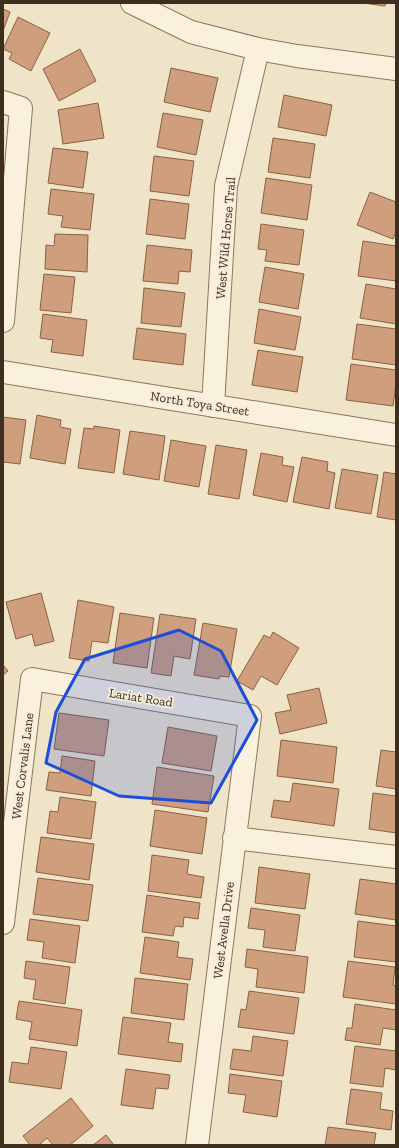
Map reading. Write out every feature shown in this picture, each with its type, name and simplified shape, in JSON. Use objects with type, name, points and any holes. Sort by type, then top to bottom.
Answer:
[{"type":"street","points":[[132,3],[190,32],[258,49],[297,56],[396,68]]},
{"type":"street","name":"West Wild Horse Trail","points":[[213,406],[226,186],[258,49]]},
{"type":"street","points":[[3,321],[12,105]]},
{"type":"street","name":"North Toya Street","points":[[3,372],[396,434]]},
{"type":"street","name":"Lariat Road","points":[[32,679],[250,716]]},
{"type":"street","name":"West Corvalis Lane","points":[[3,923],[32,679]]},
{"type":"street","name":"West Avella Drive","points":[[197,1145],[250,716]]},
{"type":"street","points":[[234,838],[396,857]]},
{"type":"highlighted area","points":[[179,630],[221,651],[257,720],[211,803],[119,796],[46,763],[56,712],[85,659]]},
{"type":"building","points":[[363,3],[386,3],[385,6]]},
{"type":"building","points":[[3,9],[10,12],[3,31]]},
{"type":"building","points":[[18,17],[50,33],[31,71],[9,59],[12,53],[3,49]]},
{"type":"building","points":[[80,49],[96,81],[59,101],[43,69]]},
{"type":"building","points":[[171,68],[218,78],[210,112],[164,102]]},
{"type":"building","points":[[284,95],[332,105],[326,136],[278,127]]},
{"type":"building","points":[[98,103],[104,138],[63,144],[58,110]]},
{"type":"building","points":[[163,113],[203,120],[196,155],[157,147]]},
{"type":"building","points":[[273,138],[315,144],[310,178],[268,172]]},
{"type":"building","points":[[53,148],[88,152],[83,188],[48,183]]},
{"type":"building","points":[[154,156],[194,161],[189,196],[150,191]]},
{"type":"building","points":[[266,178],[312,185],[307,220],[261,213]]},
{"type":"building","points":[[51,189],[94,194],[90,230],[61,227],[63,216],[48,214]]},
{"type":"building","points":[[370,192],[396,202],[396,232],[393,239],[357,225]]},
{"type":"building","points":[[150,199],[189,204],[185,239],[146,234]]},
{"type":"building","points":[[261,224],[304,230],[299,265],[265,261],[267,250],[258,249]]},
{"type":"building","points":[[55,234],[88,235],[87,272],[45,269],[46,245],[54,246]]},
{"type":"building","points":[[363,241],[396,246],[396,281],[358,276]]},
{"type":"building","points":[[147,245],[192,250],[190,272],[179,271],[178,284],[143,281]]},
{"type":"building","points":[[265,267],[304,274],[298,309],[259,302]]},
{"type":"building","points":[[44,274],[75,277],[71,313],[40,310]]},
{"type":"building","points":[[366,284],[396,289],[396,324],[360,318]]},
{"type":"building","points":[[144,288],[185,293],[181,327],[141,323]]},
{"type":"building","points":[[259,309],[301,317],[295,350],[254,343]]},
{"type":"building","points":[[43,314],[87,320],[83,356],[51,352],[53,340],[40,338]]},
{"type":"building","points":[[357,324],[396,329],[396,365],[352,359]]},
{"type":"building","points":[[137,328],[186,334],[183,365],[133,359]]},
{"type":"building","points":[[258,350],[303,357],[297,392],[252,385]]},
{"type":"building","points":[[351,364],[396,370],[393,406],[346,400]]},
{"type":"building","points":[[37,415],[61,420],[60,427],[71,429],[65,464],[30,458]]},
{"type":"building","points":[[3,417],[26,420],[20,464],[3,462]]},
{"type":"building","points":[[94,426],[120,430],[114,473],[78,468],[84,428],[94,429]]},
{"type":"building","points":[[130,431],[165,436],[159,480],[123,474]]},
{"type":"building","points":[[171,440],[206,446],[199,487],[164,481]]},
{"type":"building","points":[[216,445],[247,450],[239,499],[208,494]]},
{"type":"building","points":[[261,453],[283,457],[282,465],[294,467],[287,502],[253,495]]},
{"type":"building","points":[[302,457],[328,462],[327,471],[335,473],[329,509],[293,502]]},
{"type":"building","points":[[342,469],[378,475],[371,514],[335,508]]},
{"type":"building","points":[[384,472],[396,474],[396,520],[377,517]]},
{"type":"building","points":[[41,593],[54,641],[35,646],[32,634],[16,639],[6,602]]},
{"type":"building","points":[[78,600],[114,607],[108,643],[92,641],[89,661],[69,658]]},
{"type":"building","points":[[120,613],[154,618],[147,668],[113,663]]},
{"type":"building","points":[[160,614],[196,619],[190,659],[174,656],[171,676],[151,673]]},
{"type":"building","points":[[203,623],[237,629],[229,677],[220,676],[219,679],[194,675]]},
{"type":"building","points":[[273,632],[299,648],[277,685],[261,676],[253,690],[237,681],[264,635],[270,638]]},
{"type":"building","points":[[3,665],[8,671],[3,675]]},
{"type":"building","points":[[319,688],[327,723],[280,734],[275,713],[291,710],[287,695]]},
{"type":"building","points":[[59,713],[109,720],[104,756],[54,749]]},
{"type":"building","points":[[168,727],[217,736],[211,771],[162,763]]},
{"type":"building","points":[[281,740],[337,747],[333,783],[277,776]]},
{"type":"building","points":[[381,750],[396,752],[396,789],[376,786]]},
{"type":"building","points":[[62,756],[95,761],[91,796],[46,790],[49,772],[60,773]]},
{"type":"building","points":[[157,767],[214,776],[208,812],[152,804]]},
{"type":"building","points":[[293,783],[339,789],[334,826],[271,817],[274,800],[290,802]]},
{"type":"building","points":[[373,793],[396,796],[396,833],[369,829]]},
{"type":"building","points":[[60,797],[96,802],[91,839],[47,833],[50,811],[58,812]]},
{"type":"building","points":[[155,810],[207,818],[202,854],[150,846]]},
{"type":"building","points":[[41,837],[94,844],[89,880],[36,872]]},
{"type":"building","points":[[152,855],[189,860],[187,874],[204,877],[201,898],[148,891]]},
{"type":"building","points":[[259,867],[310,874],[305,909],[255,903]]},
{"type":"building","points":[[38,878],[93,885],[88,921],[33,914]]},
{"type":"building","points":[[360,879],[396,884],[396,920],[355,914]]},
{"type":"building","points":[[147,895],[200,903],[198,919],[184,917],[183,927],[175,926],[173,936],[142,932]]},
{"type":"building","points":[[251,908],[300,915],[295,951],[263,947],[265,930],[248,928]]},
{"type":"building","points":[[30,919],[80,926],[75,963],[42,958],[44,942],[27,940]]},
{"type":"building","points":[[358,921],[396,926],[396,962],[354,957]]},
{"type":"building","points":[[145,937],[179,942],[177,957],[193,959],[190,980],[140,973]]},
{"type":"building","points":[[247,949],[308,957],[304,993],[256,987],[258,969],[245,967]]},
{"type":"building","points":[[26,961],[70,967],[65,1004],[33,999],[36,980],[24,978]]},
{"type":"building","points":[[348,961],[395,967],[393,985],[396,986],[396,1004],[343,997]]},
{"type":"building","points":[[135,978],[188,984],[184,1020],[131,1013]]},
{"type":"building","points":[[249,991],[299,998],[294,1034],[238,1027],[241,1009],[246,1010]]},
{"type":"building","points":[[19,1001],[82,1010],[77,1046],[29,1039],[32,1022],[16,1019]]},
{"type":"building","points":[[355,1004],[396,1010],[396,1030],[383,1028],[380,1045],[345,1040],[347,1028],[352,1028]]},
{"type":"building","points":[[123,1017],[171,1023],[168,1042],[183,1044],[181,1062],[118,1054]]},
{"type":"building","points":[[253,1036],[288,1041],[283,1076],[230,1069],[233,1049],[251,1051]]},
{"type":"building","points":[[355,1046],[396,1051],[396,1070],[385,1068],[383,1087],[350,1083]]},
{"type":"building","points":[[31,1047],[67,1052],[61,1089],[9,1082],[12,1062],[28,1064]]},
{"type":"building","points":[[126,1069],[170,1075],[168,1089],[156,1088],[153,1109],[121,1105]]},
{"type":"building","points":[[230,1074],[282,1081],[277,1117],[243,1112],[246,1095],[228,1093]]},
{"type":"building","points":[[351,1089],[382,1093],[380,1109],[393,1111],[391,1130],[346,1124]]},
{"type":"building","points":[[71,1098],[93,1126],[70,1145],[53,1145],[47,1138],[39,1145],[30,1145],[23,1136]]},
{"type":"building","points":[[328,1127],[376,1133],[374,1145],[325,1145]]},
{"type":"building","points":[[106,1135],[114,1145],[93,1145]]}]
